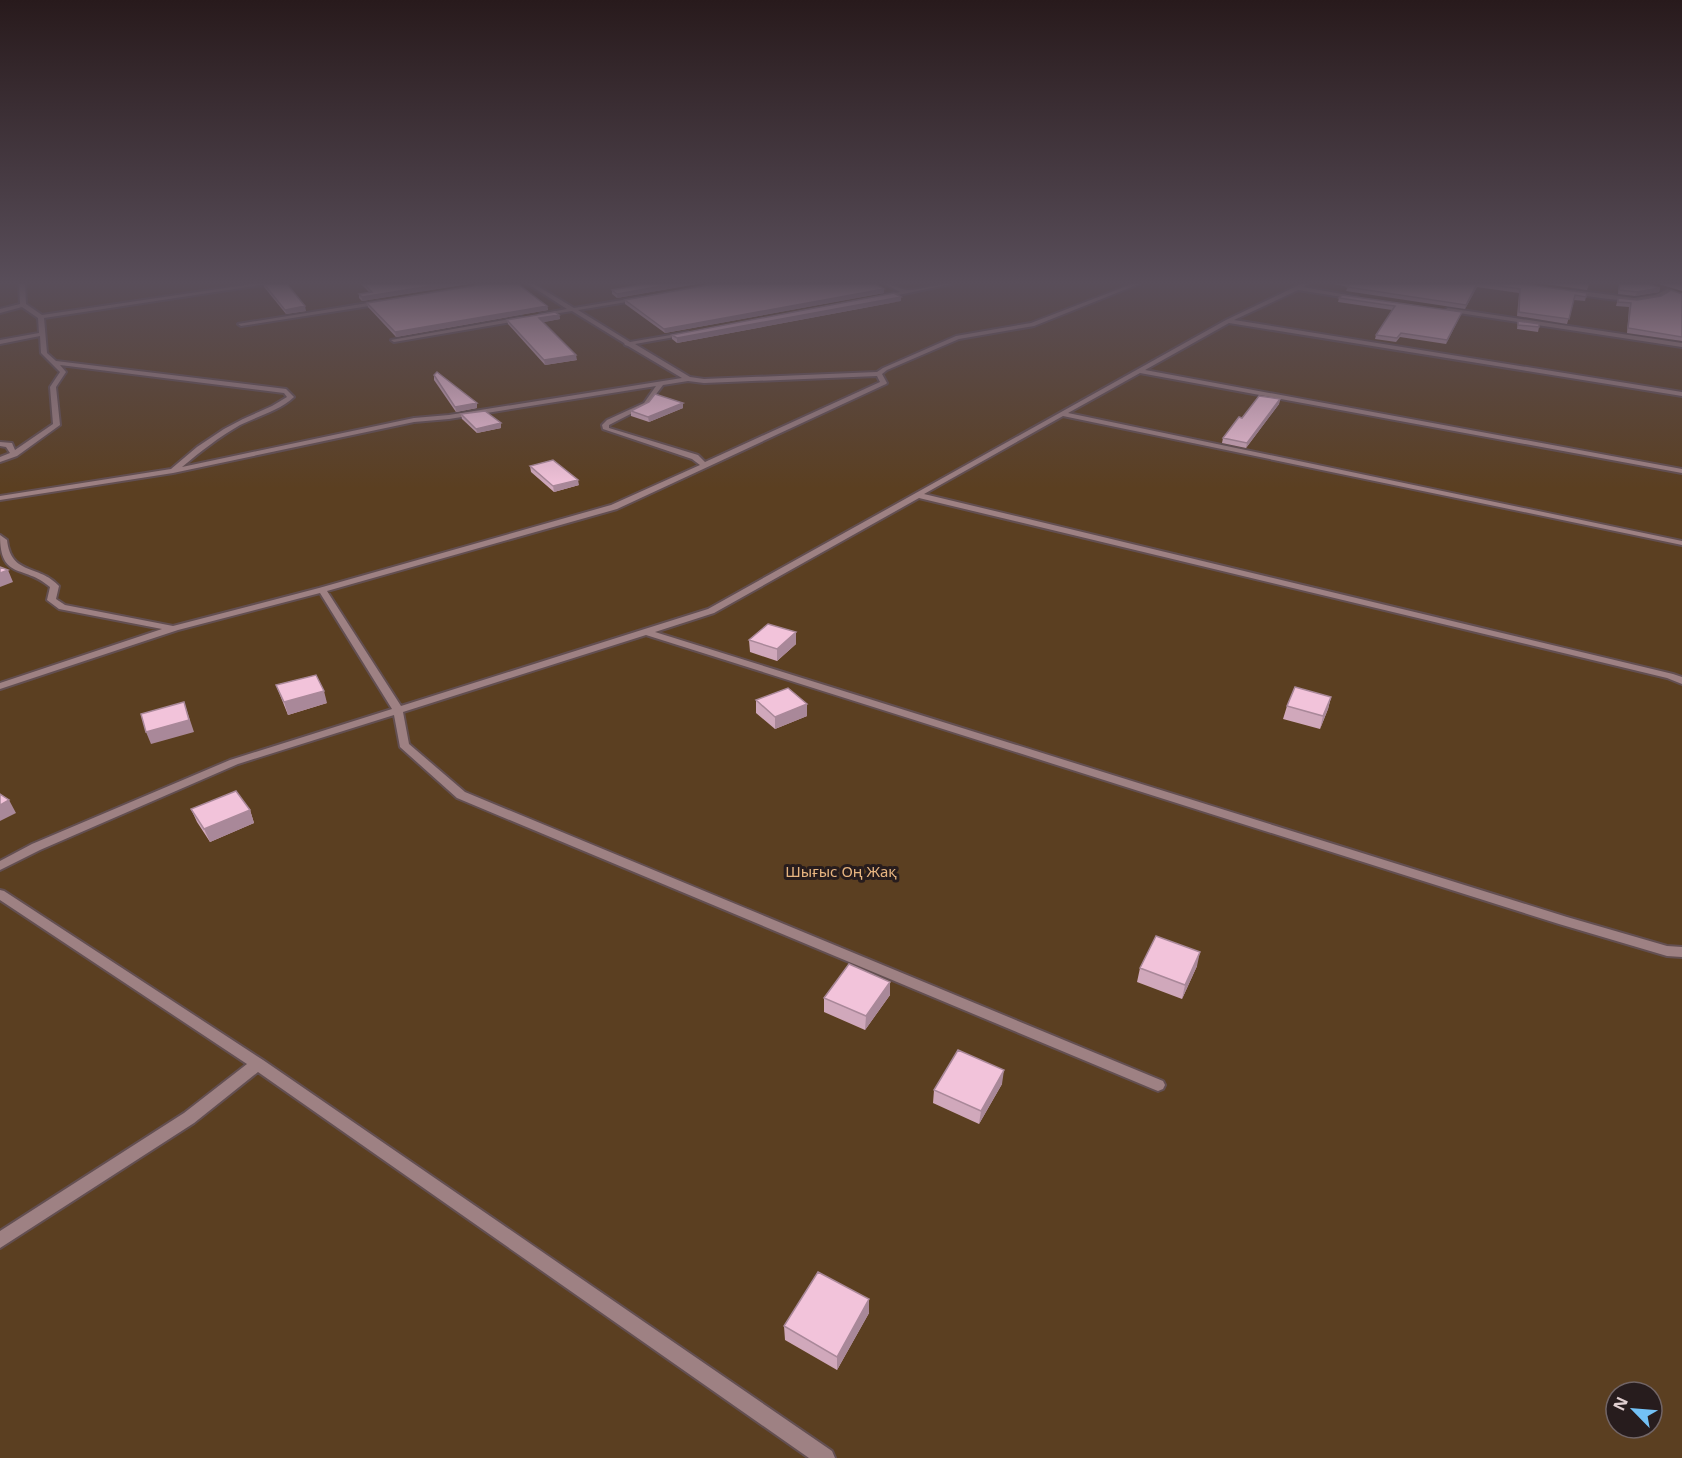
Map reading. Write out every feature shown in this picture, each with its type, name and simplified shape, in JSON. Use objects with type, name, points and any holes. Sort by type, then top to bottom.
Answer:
[{"type":"street","points":[[0,460],[14,454],[57,425],[53,387],[63,372],[45,352]]},
{"type":"street","points":[[641,352],[688,379]]},
{"type":"street","points":[[0,498],[173,471],[396,423],[449,417],[688,379],[705,381],[879,374],[885,369],[924,352]]},
{"type":"street","points":[[0,866],[36,847],[234,762],[711,611],[1172,352]]},
{"type":"street","points":[[1421,352],[1682,394]]},
{"type":"street","points":[[56,363],[286,391],[291,397],[282,405],[245,420],[210,441],[173,471]]},
{"type":"street","points":[[1140,370],[1682,471]]},
{"type":"street","points":[[0,686],[175,628],[322,590],[614,507],[884,383],[879,374]]},
{"type":"street","points":[[661,383],[646,404],[609,421],[605,425],[606,429],[695,457],[705,466]]},
{"type":"street","points":[[1062,414],[1682,543]]},
{"type":"street","points":[[0,444],[9,445],[14,454]]},
{"type":"street","points":[[917,495],[1659,673],[1682,681]]},
{"type":"street","points":[[0,537],[3,540],[4,552],[11,564],[47,579],[55,586],[51,600],[62,607],[175,628]]},
{"type":"street","points":[[0,568],[11,564]]},
{"type":"street","points":[[322,590],[398,710],[404,745],[461,795],[1158,1085]]},
{"type":"street","points":[[647,632],[1564,921],[1667,951],[1682,952]]},
{"type":"street","points":[[0,894],[258,1064],[825,1458]]},
{"type":"street","points":[[0,1240],[189,1118],[258,1064]]},
{"type":"green space","name":"Шығыс Оң Жақ","points":[[0,352],[1682,352],[1682,1458],[0,1458]]},
{"type":"building","points":[[537,352],[573,352],[576,355],[544,360]]},
{"type":"building","points":[[437,372],[477,403],[455,407],[434,375]]},
{"type":"building","points":[[655,394],[683,403],[648,417],[631,411],[649,402]]},
{"type":"building","points":[[1259,396],[1280,399],[1247,443],[1223,438],[1239,417],[1242,418]]},
{"type":"building","points":[[485,411],[501,423],[476,429],[461,414]]},
{"type":"building","points":[[553,460],[578,480],[553,486],[530,466]]},
{"type":"building","points":[[0,567],[8,570],[0,573]]},
{"type":"building","points":[[768,624],[796,632],[777,649],[749,640]]},
{"type":"building","points":[[316,675],[324,691],[284,702],[276,685]]},
{"type":"building","points":[[1295,687],[1331,697],[1323,716],[1287,706]]},
{"type":"building","points":[[788,688],[807,704],[775,717],[756,700]]},
{"type":"building","points":[[184,702],[189,720],[146,732],[141,714]]},
{"type":"building","points":[[236,791],[250,810],[204,829],[191,809]]},
{"type":"building","points":[[0,794],[9,800],[0,805]]},
{"type":"building","points":[[1156,936],[1200,952],[1185,985],[1140,968]]},
{"type":"building","points":[[849,964],[890,982],[866,1016],[824,998]]},
{"type":"building","points":[[958,1050],[1004,1070],[981,1111],[934,1090]]},
{"type":"building","points":[[818,1272],[869,1299],[837,1357],[784,1326]]}]
